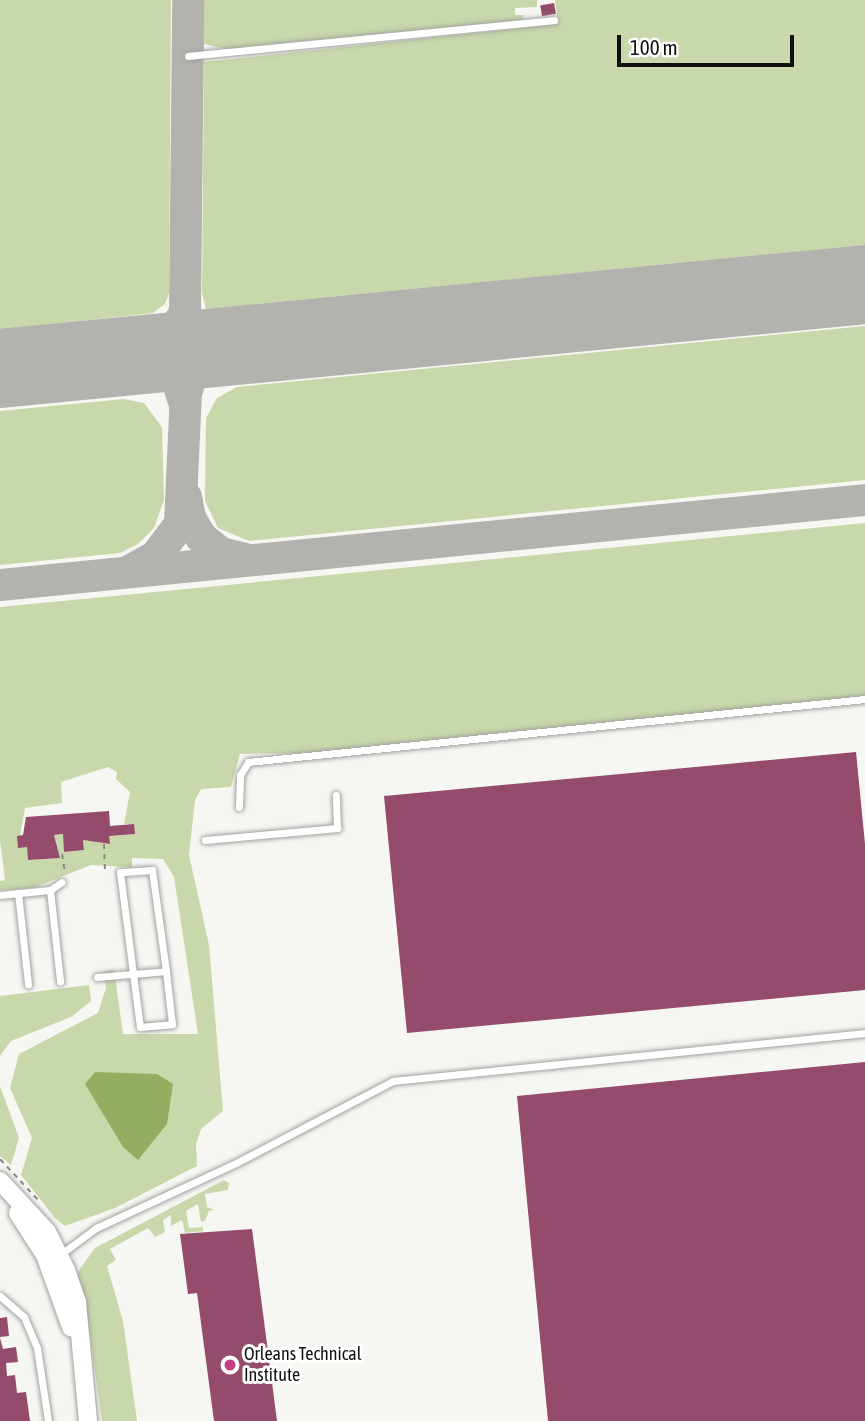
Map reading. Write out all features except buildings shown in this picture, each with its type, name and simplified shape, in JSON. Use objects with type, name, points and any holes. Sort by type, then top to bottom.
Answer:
[{"type":"street","points":[[0,1181],[25,1204],[54,1264]]},
{"type":"street","points":[[0,1189],[54,1264],[77,1302],[88,1421]]},
{"type":"lane","points":[[188,55],[554,20]]},
{"type":"lane","points":[[239,807],[240,775],[247,762],[865,699]]},
{"type":"lane","points":[[205,840],[337,828],[336,795]]},
{"type":"lane","points":[[152,870],[166,971],[172,1024],[140,1027],[121,872],[152,870]]},
{"type":"lane","points":[[0,895],[50,890],[65,881]]},
{"type":"lane","points":[[50,890],[60,981]]},
{"type":"lane","points":[[18,893],[28,984]]},
{"type":"lane","points":[[97,977],[166,971]]},
{"type":"lane","points":[[54,1264],[96,1228],[236,1163],[393,1081],[865,1033]]},
{"type":"lane","points":[[0,1296],[24,1317],[37,1348],[48,1421]]},
{"type":"path","points":[[104,844],[106,870]]},
{"type":"path","points":[[62,854],[65,881]]},
{"type":"shaded area","points":[[0,0],[171,0],[169,293],[165,304],[153,313],[0,330]]},
{"type":"shaded area","points":[[204,0],[537,0],[537,7],[515,8],[515,15],[524,15],[522,20],[226,49],[204,44]]},
{"type":"shaded area","points":[[555,0],[865,0],[865,245],[206,309],[202,293],[204,62],[558,24]]},
{"type":"shaded area","points":[[865,326],[865,480],[249,541],[218,528],[205,501],[206,418],[217,398],[237,387]]},
{"type":"shaded area","points":[[124,399],[144,403],[162,427],[164,500],[154,528],[138,544],[120,553],[0,565],[0,411]]},
{"type":"shaded area","points":[[865,523],[865,696],[308,753],[240,754],[231,787],[201,789],[195,800],[189,855],[209,945],[223,1111],[201,1129],[196,1144],[197,1166],[115,1208],[65,1226],[55,1218],[21,1175],[32,1138],[10,1088],[19,1054],[98,1013],[106,988],[104,971],[114,970],[123,1034],[198,1034],[174,877],[163,859],[132,858],[132,867],[91,865],[33,888],[0,890],[0,881],[5,880],[0,840],[0,607]],"holes":[[[108,767],[117,772],[116,779],[130,792],[124,824],[134,824],[134,834],[109,836],[109,844],[83,840],[84,850],[65,852],[63,834],[54,835],[60,858],[29,860],[27,847],[18,847],[25,808],[62,803],[61,782]]]},
{"type":"shaded area","points":[[89,985],[91,1001],[71,1017],[11,1041],[0,1056],[0,996]]},
{"type":"shaded area","points":[[95,1072],[157,1074],[173,1084],[167,1124],[138,1160],[123,1147],[85,1084]]},
{"type":"shaded area","points":[[0,1086],[19,1138],[11,1165],[0,1156]]},
{"type":"shaded area","points":[[224,1180],[229,1183],[228,1190],[205,1194],[207,1207],[215,1210],[209,1211],[205,1221],[201,1222],[198,1204],[186,1211],[189,1228],[203,1227],[203,1231],[185,1233],[182,1220],[171,1226],[171,1215],[163,1220],[165,1232],[155,1237],[148,1228],[110,1249],[116,1260],[107,1266],[123,1321],[137,1421],[102,1421],[90,1335],[76,1283],[79,1270],[95,1248]]},
{"type":"taxiway","points":[[142,353],[173,335],[185,311],[188,0]]},
{"type":"taxiway","points":[[131,570],[156,556],[180,524],[186,393],[192,374],[207,358],[250,344]]},
{"type":"taxiway","points":[[118,357],[141,358],[161,367],[178,383],[185,405]]},
{"type":"taxiway","points":[[186,497],[190,518],[201,537],[221,553],[245,559]]},
{"type":"taxiway","points":[[0,585],[865,500]]},
{"type":"runway","points":[[0,368],[865,284]]},
{"type":"place","name":"Orleans Technical Institute","points":[[230,1365]]}]
